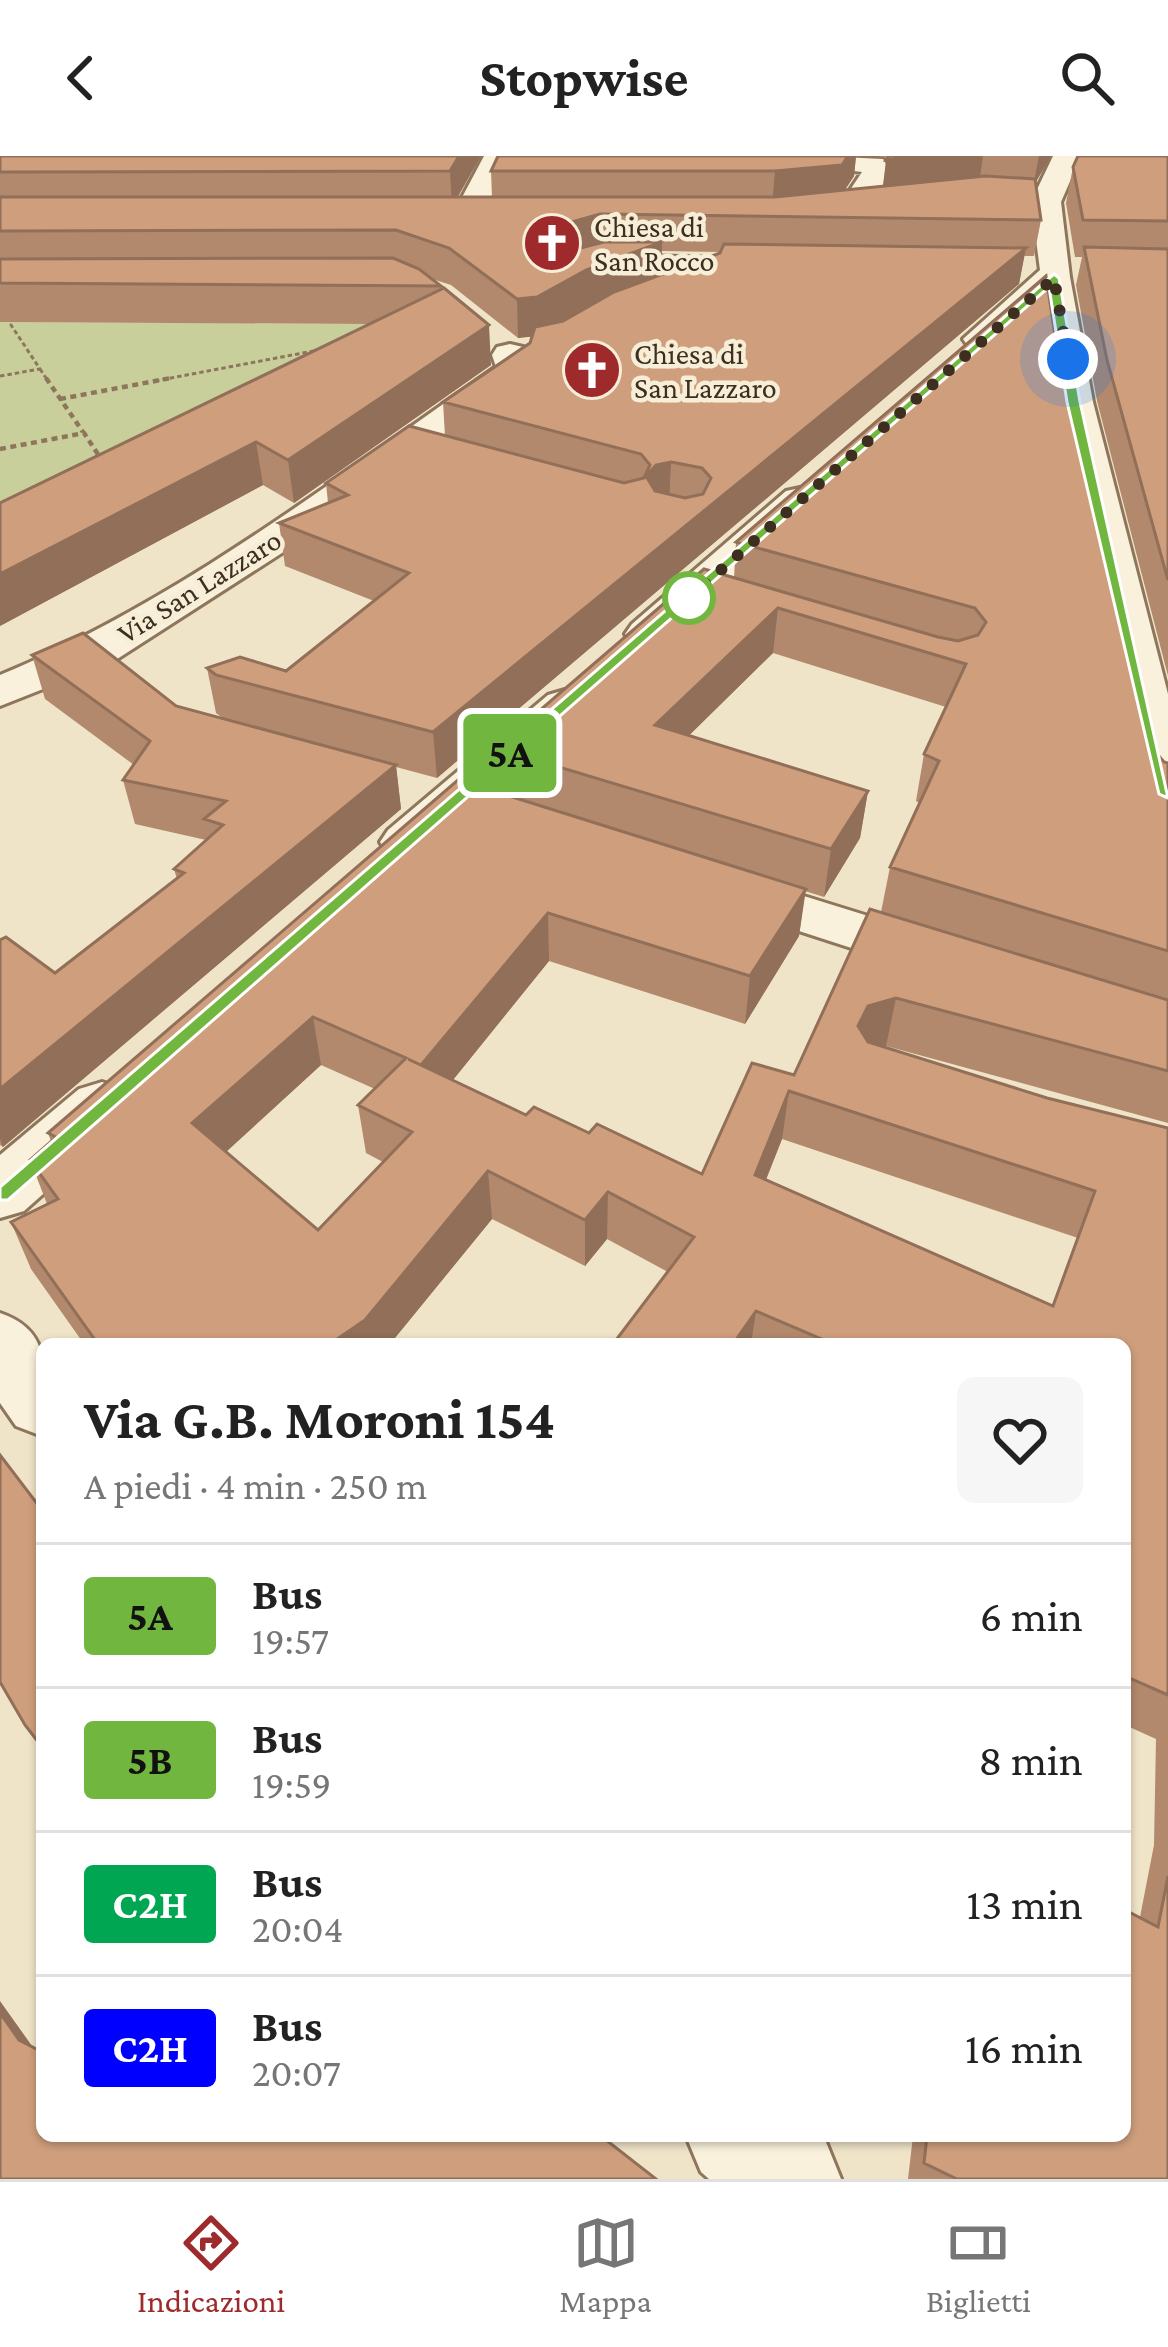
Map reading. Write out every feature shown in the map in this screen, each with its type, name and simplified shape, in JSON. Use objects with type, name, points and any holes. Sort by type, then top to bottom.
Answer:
[{"type":"street","points":[[498,156],[454,218],[506,218]]},
{"type":"street","points":[[833,156],[832,161],[873,166],[856,199]]},
{"type":"street","points":[[1064,161],[1035,201],[1058,267],[1074,402],[1168,794]]},
{"type":"street","points":[[580,271],[618,265],[805,269]]},
{"type":"street","points":[[956,360],[1058,267]]},
{"type":"street","points":[[656,298],[712,276],[711,269]]},
{"type":"street","name":"Via San Lazzaro","points":[[0,692],[116,664],[287,531],[515,370],[513,345]]},
{"type":"street","points":[[402,447],[447,460]]},
{"type":"street","points":[[623,655],[716,599],[738,537],[838,466]]},
{"type":"street","points":[[362,880],[430,796],[587,686]]},
{"type":"street","points":[[430,796],[520,824]]},
{"type":"street","points":[[676,874],[989,973]]},
{"type":"street","points":[[0,1193],[146,1067]]},
{"type":"street","points":[[0,1343],[36,1395]]},
{"type":"street","points":[[744,2142],[789,2179]]},
{"type":"path","points":[[15,320],[11,325],[105,465]]},
{"type":"path","points":[[60,399],[329,348]]},
{"type":"path","points":[[0,376],[40,369]]},
{"type":"path","points":[[0,449],[84,433]]},
{"type":"green space","points":[[0,322],[383,324],[0,553]]},
{"type":"building","points":[[0,156],[459,156],[450,171],[0,172]]},
{"type":"building","points":[[498,156],[848,156],[842,165],[775,171],[491,171]]},
{"type":"building","points":[[1078,156],[1168,156],[1168,221],[1083,220],[1073,167]]},
{"type":"building","points":[[985,176],[1035,179],[1041,220],[600,214],[568,223],[559,235],[581,248],[604,242],[662,242],[586,270],[537,297],[517,299],[449,248],[396,230],[0,231],[0,197],[775,197]]},
{"type":"building","points":[[724,244],[1026,248],[433,732],[216,675],[207,668],[240,657],[286,671],[409,573],[279,523],[348,495],[326,483],[409,426],[624,483],[644,478],[650,465],[641,454],[443,402],[530,343],[535,327],[563,321],[614,292],[720,253]],"holes":[[[671,462],[702,468],[711,478],[703,494],[685,498],[655,491],[646,476],[656,465]]]},
{"type":"building","points":[[1084,247],[1168,249],[1168,580],[1107,360]]},
{"type":"building","points":[[393,258],[441,286],[0,283],[0,259]]},
{"type":"building","points":[[1046,276],[1059,362],[1152,748],[1168,763],[1168,951],[890,867],[939,761],[924,754],[966,664],[778,608],[655,725],[868,791],[831,849],[496,748],[704,569],[938,637],[958,641],[978,635],[986,622],[975,608],[736,542]]},
{"type":"building","points":[[444,288],[489,325],[288,460],[256,442],[0,574],[0,503]]},
{"type":"building","points":[[83,633],[176,706],[396,765],[0,1089],[0,940],[6,937],[55,973],[184,873],[174,869],[223,825],[204,819],[226,801],[123,780],[150,741],[32,655]]},
{"type":"building","points":[[458,780],[806,889],[750,976],[548,913],[421,1065],[408,1059],[526,1115],[534,1107],[589,1133],[597,1124],[702,1174],[752,1063],[794,1075],[870,909],[1168,1000],[1168,1071],[896,998],[868,1006],[858,1026],[868,1042],[1047,1098],[1168,1128],[1168,1695],[1131,1679],[1131,1338],[819,1338],[756,1311],[737,1338],[618,1338],[694,1237],[608,1192],[585,1220],[488,1171],[365,1320],[339,1338],[94,1338],[11,1222],[58,1199],[30,1160],[56,1137],[48,1133]],"holes":[[[313,1017],[406,1058],[358,1105],[412,1132],[318,1230],[192,1123]],[[789,1091],[1095,1191],[1053,1306],[755,1175]]]},
{"type":"building","points":[[0,1455],[36,1502],[36,1739],[0,1682]]},
{"type":"building","points":[[1168,1876],[1168,2179],[957,2179],[924,2163],[926,2142],[1131,2142],[1131,1913],[1158,1927]]},
{"type":"building","points":[[0,2013],[19,2040],[36,2049],[36,2142],[609,2142],[656,2179],[0,2179]]},
{"type":"bus line","name":"5A","points":[[0,1193],[1054,278],[1074,402],[1168,794]]},
{"type":"place","name":"Chiesa di San Rocco","points":[[552,243]]},
{"type":"place","name":"Chiesa di San Lazzaro","points":[[592,370]]},
{"type":"route","points":[[689,598],[990,329],[1054,278],[1068,359]]}]
